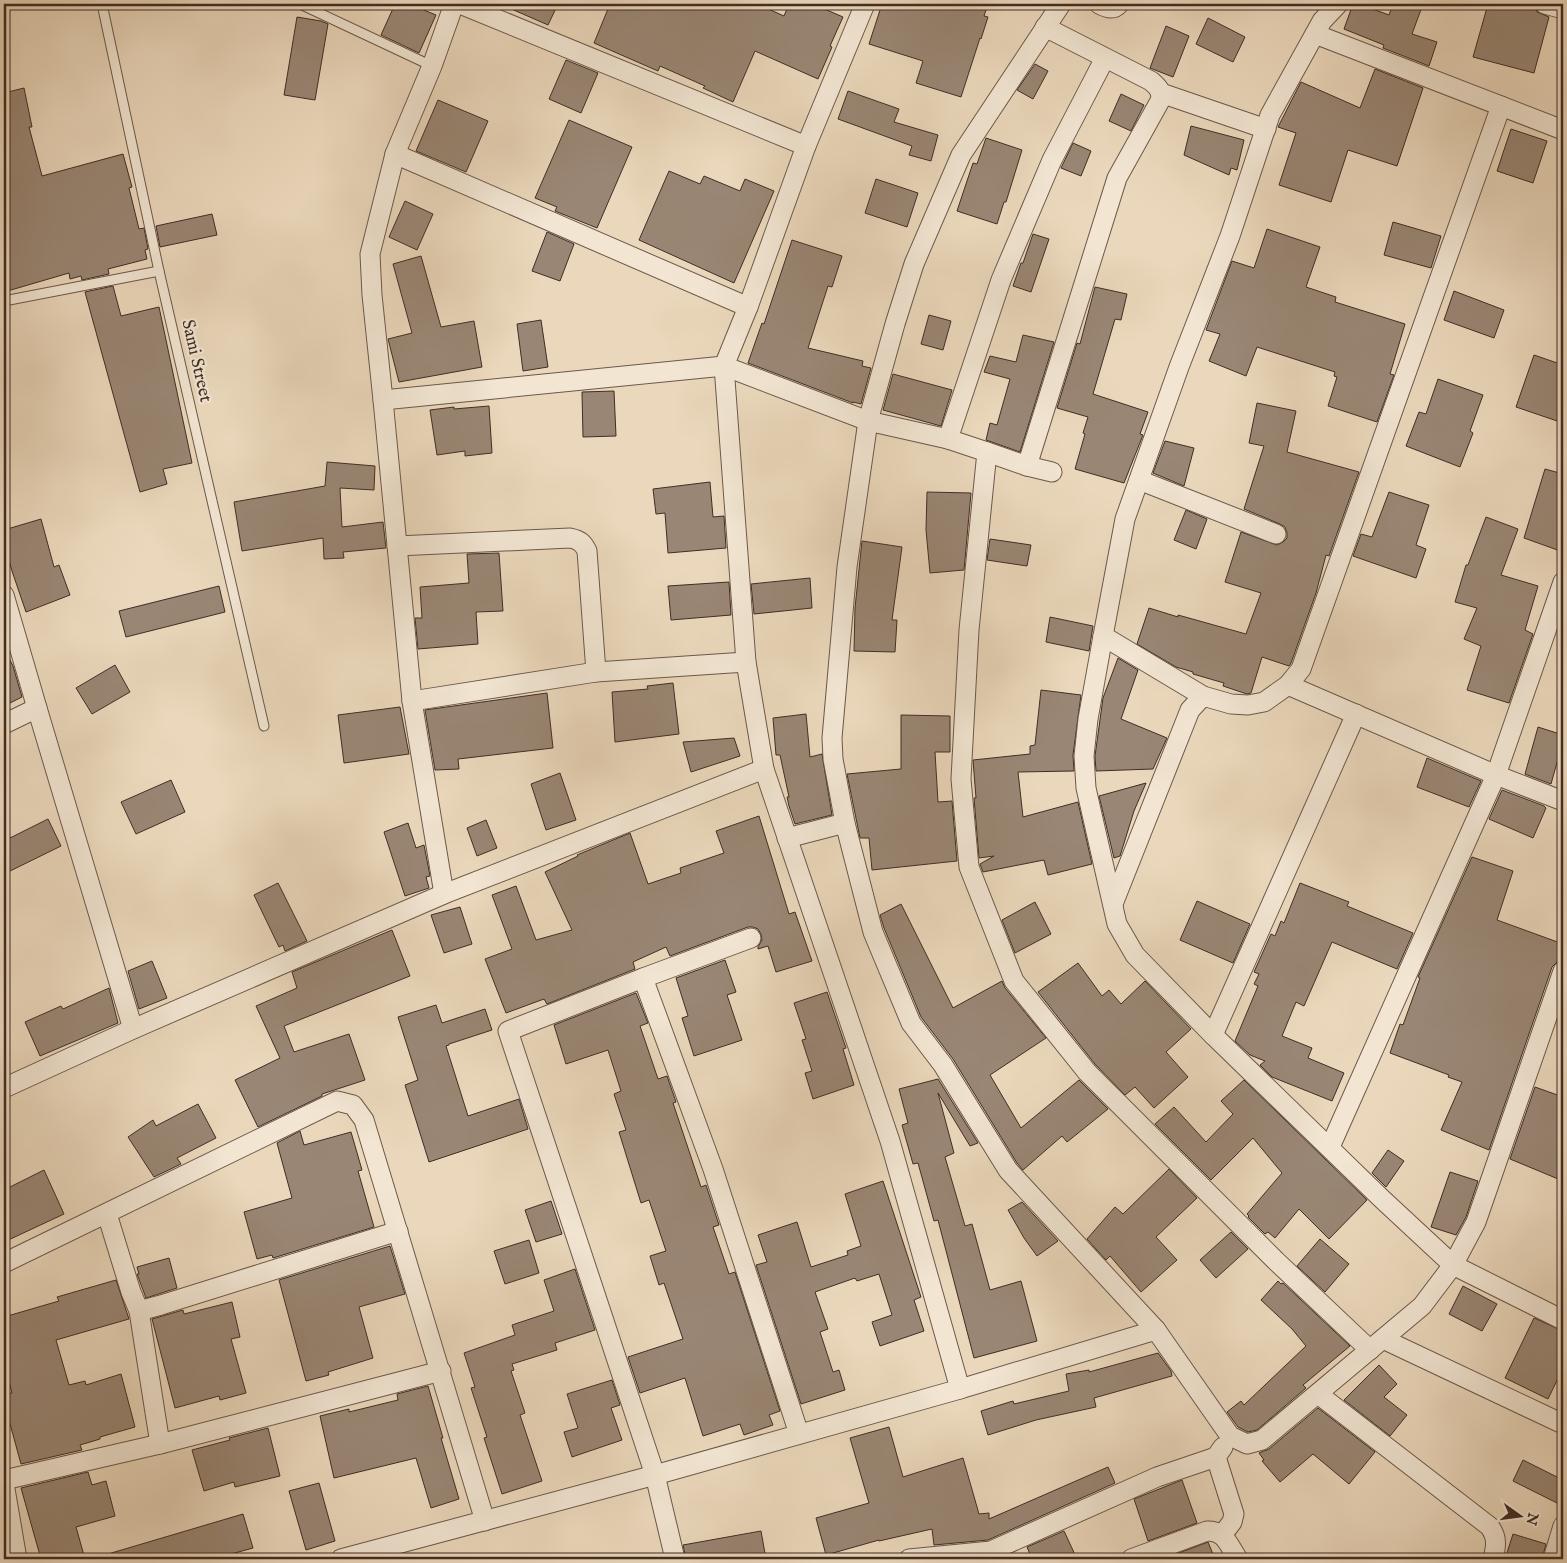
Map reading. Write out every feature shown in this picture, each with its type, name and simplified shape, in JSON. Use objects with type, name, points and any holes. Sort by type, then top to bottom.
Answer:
[{"type":"street","points":[[444,894],[412,701],[372,295],[370,254],[395,154],[432,66],[454,4]]},
{"type":"street","points":[[460,4],[806,146]]},
{"type":"street","points":[[865,4],[806,146],[748,307],[724,366],[746,662],[764,769],[890,1141],[960,1388]]},
{"type":"street","points":[[1060,4],[961,155],[914,264],[868,421],[847,567],[832,738],[833,759],[845,823],[873,932],[911,1023],[943,1065],[1008,1170],[1156,1330],[1230,1436],[1247,1444],[1262,1440],[1422,1306],[1454,1265],[1476,1222],[1563,971]]},
{"type":"street","points":[[1099,4],[1106,8],[1112,8],[1119,4]]},
{"type":"street","points":[[1338,4],[1322,21],[1270,115],[1230,236],[1179,367],[1125,519],[1088,719],[1084,756],[1086,788],[1117,924],[1135,955],[1213,1035],[1382,1199],[1454,1265],[1563,1320]]},
{"type":"street","points":[[1545,4],[1563,9]]},
{"type":"street","points":[[1027,466],[1117,178],[1161,99],[1159,87],[1152,81],[1045,27]]},
{"type":"street","points":[[1315,34],[1563,130]]},
{"type":"street","points":[[948,439],[1001,280],[1052,160],[1105,58]]},
{"type":"street","points":[[1161,93],[1266,129]]},
{"type":"street","points":[[1103,636],[1202,696],[1231,704],[1248,705],[1264,702],[1288,685],[1301,670],[1500,106]]},
{"type":"street","points":[[395,154],[748,307]]},
{"type":"street","points":[[383,400],[724,366],[868,421],[948,439],[1027,466],[1052,472]]},
{"type":"street","points":[[986,452],[969,630],[961,779],[969,867],[1014,982],[1087,1072],[1276,1261],[1376,1344],[1563,1424]]},
{"type":"street","points":[[1139,480],[1276,534]]},
{"type":"street","points":[[397,546],[578,539],[583,543],[587,551],[596,672]]},
{"type":"street","points":[[1330,1147],[1496,775],[1563,582]]},
{"type":"street","points":[[4,595],[133,1029]]},
{"type":"street","points":[[412,701],[596,672],[746,662]]},
{"type":"street","points":[[1288,685],[1563,802]]},
{"type":"street","points":[[1113,904],[1190,710],[1202,696]]},
{"type":"street","points":[[4,724],[37,708]]},
{"type":"street","points":[[1213,1035],[1356,714]]},
{"type":"street","points":[[4,1088],[133,1029],[444,894],[764,769]]},
{"type":"street","points":[[787,838],[845,823]]},
{"type":"street","points":[[676,1559],[655,1475],[508,1031],[751,938]]},
{"type":"street","points":[[643,978],[713,1169],[799,1434]]},
{"type":"street","points":[[4,1263],[336,1102],[353,1105],[364,1120],[485,1521]]},
{"type":"street","points":[[106,1214],[131,1292],[139,1310],[160,1444]]},
{"type":"street","points":[[139,1310],[161,1305],[398,1231]]},
{"type":"street","points":[[341,1559],[655,1475],[1156,1330]]},
{"type":"street","points":[[17,1559],[4,1481],[160,1444],[441,1371]]},
{"type":"street","points":[[1318,1394],[1490,1526],[1494,1533],[1496,1545],[1493,1559]]},
{"type":"street","points":[[910,1559],[992,1551],[1157,1477],[1216,1457],[1230,1436]]},
{"type":"street","points":[[1216,1457],[1234,1514],[1232,1522],[1222,1535]]},
{"type":"street","points":[[1553,1559],[1563,1526]]},
{"type":"street","points":[[1130,1559],[1207,1531],[1215,1530],[1222,1535],[1238,1559]]},
{"type":"lane","name":"Sami Street","points":[[102,4],[159,271],[264,726]]},
{"type":"lane","points":[[300,4],[432,66]]},
{"type":"lane","points":[[4,301],[159,271]]},
{"type":"building","points":[[395,4],[409,4],[436,15],[419,53],[381,35]]},
{"type":"building","points":[[500,4],[558,4],[548,25]]},
{"type":"building","points":[[610,4],[757,4],[784,16],[789,4],[813,4],[843,17],[818,79],[755,51],[733,102],[703,88],[705,86],[660,66],[658,71],[594,43]]},
{"type":"building","points":[[882,4],[988,4],[984,16],[988,17],[961,97],[916,83],[923,61],[869,44]]},
{"type":"building","points":[[1353,4],[1359,4],[1389,15],[1393,4],[1423,4],[1412,34],[1437,42],[1429,66],[1383,48],[1384,45],[1344,29]]},
{"type":"building","points":[[1488,4],[1534,4],[1537,12],[1549,17],[1534,73],[1473,57]]},
{"type":"building","points":[[297,17],[328,24],[315,100],[284,95]]},
{"type":"building","points":[[1208,18],[1245,37],[1233,62],[1196,44]]},
{"type":"building","points":[[1166,26],[1189,36],[1173,77],[1150,68]]},
{"type":"building","points":[[566,60],[598,73],[581,113],[549,99]]},
{"type":"building","points":[[1035,64],[1048,71],[1033,99],[1017,90]]},
{"type":"building","points":[[1375,69],[1423,88],[1397,166],[1348,150],[1331,202],[1279,185],[1296,133],[1278,127],[1301,82],[1360,108]]},
{"type":"building","points":[[24,88],[32,127],[29,127],[42,176],[123,154],[132,187],[129,188],[139,229],[144,228],[148,249],[145,250],[147,259],[108,269],[109,274],[82,280],[81,276],[70,279],[69,273],[4,292],[4,93]]},
{"type":"building","points":[[848,91],[899,109],[894,122],[938,135],[931,161],[909,155],[912,146],[838,119]]},
{"type":"building","points":[[1121,94],[1144,105],[1131,131],[1109,121]]},
{"type":"building","points":[[438,100],[488,121],[466,172],[416,151]]},
{"type":"building","points":[[569,120],[632,147],[597,228],[555,211],[557,207],[535,198]]},
{"type":"building","points":[[1191,126],[1244,140],[1237,170],[1231,168],[1229,175],[1184,155]]},
{"type":"building","points":[[1511,129],[1547,141],[1533,183],[1497,171]]},
{"type":"building","points":[[986,138],[1022,150],[997,224],[957,211],[973,163],[977,164]]},
{"type":"building","points":[[1073,143],[1091,151],[1081,176],[1061,168]]},
{"type":"building","points":[[669,171],[700,184],[704,176],[740,191],[745,179],[774,191],[734,283],[639,240]]},
{"type":"building","points":[[876,179],[918,193],[907,227],[865,213]]},
{"type":"building","points":[[405,201],[433,214],[417,250],[389,237]]},
{"type":"building","points":[[212,214],[217,235],[160,247],[156,226]]},
{"type":"building","points":[[1393,222],[1441,236],[1431,268],[1384,255]]},
{"type":"building","points":[[1267,229],[1320,247],[1306,287],[1336,297],[1335,302],[1405,324],[1390,374],[1394,375],[1377,422],[1328,406],[1337,377],[1334,376],[1335,372],[1257,347],[1246,376],[1209,361],[1220,334],[1206,330],[1232,261],[1254,268]]},
{"type":"building","points":[[547,232],[574,244],[560,281],[532,271]]},
{"type":"building","points":[[1033,234],[1049,239],[1031,292],[1013,286]]},
{"type":"building","points":[[792,240],[842,256],[832,287],[828,286],[808,348],[863,361],[862,366],[871,368],[861,404],[853,403],[748,363],[762,323],[764,324]]},
{"type":"building","points":[[421,256],[441,327],[474,321],[482,367],[399,382],[388,339],[412,333],[393,264]]},
{"type":"building","points":[[113,286],[121,316],[159,307],[192,463],[163,469],[167,484],[140,492],[85,292]]},
{"type":"building","points":[[1095,287],[1127,294],[1121,320],[1115,319],[1093,394],[1148,412],[1140,434],[1143,435],[1124,483],[1075,469],[1088,417],[1057,408],[1077,343],[1080,344]]},
{"type":"building","points":[[1454,291],[1504,310],[1494,338],[1444,320]]},
{"type":"building","points":[[929,315],[951,321],[943,350],[921,344]]},
{"type":"building","points":[[541,320],[548,367],[523,371],[517,324]]},
{"type":"building","points":[[1023,335],[1054,342],[1020,452],[986,440],[990,423],[997,425],[1010,379],[984,372],[990,356],[1016,362]]},
{"type":"building","points":[[1534,355],[1563,365],[1563,423],[1516,407]]},
{"type":"building","points":[[893,374],[952,390],[941,426],[883,410]]},
{"type":"building","points":[[1438,379],[1483,395],[1470,431],[1473,433],[1460,467],[1406,446],[1419,412],[1426,414]]},
{"type":"building","points":[[614,391],[616,436],[583,437],[582,392]]},
{"type":"building","points":[[1257,403],[1296,411],[1287,452],[1359,472],[1329,556],[1326,555],[1316,593],[1291,663],[1289,666],[1262,657],[1251,693],[1247,694],[1223,686],[1224,683],[1176,667],[1137,644],[1149,608],[1246,634],[1261,593],[1225,582],[1241,532],[1277,545],[1287,538],[1285,527],[1244,509],[1264,446],[1249,443]]},
{"type":"building","points":[[489,406],[492,453],[465,456],[465,451],[437,455],[430,410]]},
{"type":"building","points":[[1165,441],[1194,448],[1184,486],[1153,473]]},
{"type":"building","points":[[327,462],[375,466],[374,490],[340,488],[342,527],[383,522],[386,548],[343,552],[344,558],[324,559],[323,538],[242,551],[234,502],[325,486]]},
{"type":"building","points":[[1545,469],[1563,474],[1563,552],[1524,538]]},
{"type":"building","points":[[710,482],[713,517],[724,516],[726,548],[668,553],[665,513],[656,514],[653,489]]},
{"type":"building","points":[[927,492],[971,493],[964,570],[930,573],[926,530]]},
{"type":"building","points":[[1389,492],[1429,505],[1416,545],[1426,549],[1416,578],[1353,556],[1361,534],[1372,537]]},
{"type":"building","points":[[1186,510],[1207,519],[1196,549],[1174,540]]},
{"type":"building","points":[[1486,517],[1518,529],[1501,575],[1538,586],[1525,630],[1533,634],[1509,703],[1467,690],[1481,646],[1464,639],[1477,608],[1455,602],[1466,565],[1468,565]]},
{"type":"building","points":[[41,519],[54,567],[59,565],[70,595],[26,612],[4,542],[4,530]]},
{"type":"building","points":[[990,539],[1031,545],[1027,566],[987,560]]},
{"type":"building","points":[[862,541],[902,547],[892,620],[897,620],[895,652],[854,651],[855,608]]},
{"type":"building","points":[[499,553],[503,611],[476,612],[478,644],[418,649],[415,618],[422,618],[420,587],[469,583],[467,554]]},
{"type":"building","points":[[810,578],[812,608],[754,614],[751,584]]},
{"type":"building","points":[[729,582],[731,615],[671,620],[668,586]]},
{"type":"building","points":[[219,586],[225,612],[126,637],[119,611]]},
{"type":"building","points":[[1050,617],[1093,626],[1089,651],[1046,642]]},
{"type":"building","points":[[4,648],[13,666],[22,697],[4,706]]},
{"type":"building","points":[[1118,658],[1138,670],[1121,719],[1167,738],[1153,769],[1096,771],[1095,756],[1103,698]]},
{"type":"building","points":[[115,665],[130,692],[92,714],[76,688]]},
{"type":"building","points":[[673,683],[679,734],[615,742],[612,692],[648,689],[647,686]]},
{"type":"building","points":[[1041,690],[1081,695],[1073,755],[1074,771],[1018,772],[1023,817],[1078,802],[1092,864],[1048,875],[1044,860],[983,872],[980,864],[994,856],[979,858],[973,760],[1030,754],[1030,746],[1035,745]]},
{"type":"building","points":[[547,693],[553,748],[458,759],[459,769],[435,770],[425,710]]},
{"type":"building","points":[[400,707],[409,754],[344,763],[338,715]]},
{"type":"building","points":[[806,714],[810,757],[822,754],[832,815],[795,824],[787,797],[789,797],[780,755],[776,755],[773,718]]},
{"type":"building","points":[[901,715],[950,716],[950,752],[935,752],[938,802],[952,801],[957,861],[872,870],[869,838],[860,838],[847,774],[901,769]]},
{"type":"building","points":[[1538,727],[1563,735],[1551,784],[1525,774]]},
{"type":"building","points":[[734,738],[740,756],[691,772],[683,742]]},
{"type":"building","points":[[1427,758],[1481,781],[1469,807],[1417,787]]},
{"type":"building","points":[[560,773],[576,820],[546,830],[531,784]]},
{"type":"building","points":[[171,780],[185,812],[136,834],[121,802]]},
{"type":"building","points":[[1146,783],[1134,811],[1120,856],[1114,858],[1099,796]]},
{"type":"building","points":[[1502,790],[1546,808],[1533,838],[1489,819]]},
{"type":"building","points":[[759,816],[789,914],[795,912],[812,961],[776,972],[768,946],[758,949],[762,940],[758,929],[748,927],[670,956],[666,947],[633,962],[635,969],[547,1004],[544,999],[506,1013],[485,959],[512,949],[492,895],[516,886],[536,940],[572,930],[545,872],[577,855],[630,833],[648,884],[681,873],[680,868],[724,853],[716,831]]},
{"type":"building","points":[[48,819],[61,846],[4,874],[4,841]]},
{"type":"building","points":[[486,820],[497,848],[477,856],[467,828]]},
{"type":"building","points":[[408,823],[416,848],[424,845],[430,876],[426,877],[429,888],[405,896],[384,832]]},
{"type":"building","points":[[1472,857],[1513,871],[1497,920],[1563,944],[1557,962],[1552,967],[1489,1150],[1441,1130],[1462,1082],[1448,1077],[1449,1075],[1390,1053],[1400,1024],[1403,1025],[1420,978],[1418,977]]},
{"type":"building","points":[[278,883],[307,941],[285,951],[283,945],[279,947],[254,895]]},
{"type":"building","points":[[1300,883],[1349,902],[1347,906],[1413,933],[1397,969],[1332,942],[1304,1006],[1296,1002],[1282,1036],[1312,1048],[1308,1058],[1344,1073],[1332,1101],[1272,1077],[1260,1065],[1265,1061],[1250,1055],[1235,1041],[1258,986],[1254,984],[1259,974],[1254,972],[1271,934],[1275,936],[1281,921],[1284,923]]},
{"type":"building","points":[[1197,901],[1250,924],[1233,963],[1180,940]]},
{"type":"building","points":[[1035,902],[1051,934],[1015,953],[1002,920]]},
{"type":"building","points":[[901,904],[953,1008],[1002,981],[1005,988],[1046,1038],[990,1075],[1021,1128],[1079,1080],[1108,1109],[1067,1142],[1062,1136],[1023,1170],[953,1059],[921,1017],[880,915]]},
{"type":"building","points":[[460,907],[472,944],[444,953],[431,915]]},
{"type":"building","points":[[392,930],[410,976],[284,1026],[294,1052],[349,1034],[365,1080],[322,1094],[322,1096],[258,1127],[235,1080],[280,1058],[256,1006],[297,988],[292,972]]},
{"type":"building","points":[[725,960],[736,992],[727,995],[742,1040],[694,1056],[682,1018],[688,1016],[676,978]]},
{"type":"building","points":[[152,961],[167,998],[139,1009],[128,971]]},
{"type":"building","points":[[1078,963],[1102,996],[1109,990],[1121,1004],[1145,981],[1191,1029],[1166,1052],[1188,1077],[1154,1108],[1135,1087],[1125,1095],[1095,1064],[1038,992]]},
{"type":"building","points":[[109,988],[118,1023],[40,1056],[25,1022],[61,1006],[63,1009]]},
{"type":"building","points":[[827,992],[846,1048],[843,1049],[854,1085],[813,1099],[805,1073],[812,1071],[802,1040],[806,1039],[794,1003]]},
{"type":"building","points":[[636,993],[648,1023],[640,1026],[658,1079],[667,1076],[676,1102],[673,1103],[701,1187],[706,1185],[719,1225],[713,1227],[729,1274],[735,1272],[780,1411],[769,1415],[773,1425],[744,1435],[740,1424],[703,1436],[685,1378],[640,1393],[628,1357],[683,1339],[664,1283],[659,1285],[650,1256],[666,1251],[649,1200],[641,1203],[619,1132],[626,1130],[614,1094],[621,1091],[608,1050],[566,1064],[554,1025]]},
{"type":"building","points":[[436,1005],[442,1023],[485,1009],[492,1030],[446,1046],[468,1116],[519,1099],[528,1129],[429,1162],[405,1085],[418,1080],[398,1017]]},
{"type":"building","points":[[938,1079],[978,1143],[970,1146],[938,1093],[954,1153],[945,1157],[965,1226],[972,1224],[990,1290],[1021,1281],[1037,1341],[974,1358],[938,1220],[934,1221],[918,1163],[913,1164],[902,1125],[908,1123],[899,1089]]},
{"type":"building","points":[[1244,1080],[1367,1200],[1329,1239],[1299,1209],[1275,1238],[1268,1232],[1265,1234],[1248,1217],[1247,1214],[1282,1173],[1253,1138],[1211,1180],[1155,1124],[1174,1107],[1206,1142],[1233,1114],[1221,1101]]},
{"type":"building","points":[[1535,1087],[1563,1097],[1563,1181],[1510,1159]]},
{"type":"building","points":[[198,1104],[216,1138],[177,1158],[181,1164],[154,1177],[128,1137],[153,1120],[156,1126]]},
{"type":"building","points":[[300,1131],[304,1145],[351,1132],[362,1170],[358,1171],[374,1227],[273,1258],[272,1255],[257,1259],[244,1212],[292,1198],[277,1143]]},
{"type":"building","points":[[1388,1150],[1404,1161],[1386,1187],[1372,1173]]},
{"type":"building","points":[[1169,1169],[1197,1198],[1156,1237],[1177,1260],[1141,1292],[1110,1256],[1106,1260],[1087,1239],[1115,1207],[1123,1214]]},
{"type":"building","points":[[44,1170],[64,1214],[4,1242],[4,1190]]},
{"type":"building","points":[[1450,1172],[1478,1181],[1466,1217],[1456,1235],[1431,1227]]},
{"type":"building","points":[[883,1181],[921,1297],[914,1300],[924,1331],[880,1346],[872,1322],[892,1315],[879,1274],[857,1281],[855,1278],[815,1292],[828,1329],[820,1332],[833,1372],[839,1370],[845,1390],[801,1404],[756,1265],[767,1262],[758,1235],[797,1222],[811,1267],[848,1255],[847,1251],[861,1246],[845,1194]]},
{"type":"building","points":[[551,1201],[562,1234],[536,1242],[525,1210]]},
{"type":"building","points":[[1022,1202],[1058,1241],[1037,1256],[1008,1210]]},
{"type":"building","points":[[1231,1232],[1248,1249],[1216,1278],[1200,1260]]},
{"type":"building","points":[[1320,1239],[1349,1264],[1325,1292],[1297,1266]]},
{"type":"building","points":[[529,1240],[539,1273],[505,1284],[494,1251]]},
{"type":"building","points":[[390,1246],[405,1294],[359,1307],[373,1358],[328,1372],[329,1375],[306,1381],[279,1280]]},
{"type":"building","points":[[169,1258],[177,1288],[146,1298],[137,1274],[139,1274],[137,1267]]},
{"type":"building","points":[[575,1269],[595,1330],[555,1343],[557,1350],[512,1364],[514,1370],[511,1371],[525,1413],[520,1415],[542,1481],[502,1494],[484,1438],[487,1437],[471,1388],[475,1387],[464,1353],[515,1335],[512,1325],[554,1311],[544,1280]]},
{"type":"building","points":[[116,1280],[129,1319],[56,1340],[69,1385],[85,1381],[86,1385],[121,1374],[135,1427],[80,1445],[82,1450],[21,1464],[4,1402],[4,1395],[12,1393],[4,1363],[4,1317],[59,1301],[57,1297]]},
{"type":"building","points":[[1278,1281],[1281,1284],[1283,1283],[1350,1346],[1303,1385],[1306,1388],[1257,1430],[1248,1432],[1238,1427],[1227,1412],[1241,1401],[1244,1405],[1306,1346],[1292,1329],[1261,1300]]},
{"type":"building","points":[[1463,1286],[1497,1304],[1482,1331],[1449,1314]]},
{"type":"building","points":[[232,1302],[240,1337],[231,1339],[246,1393],[220,1400],[219,1396],[175,1408],[152,1319],[183,1310],[184,1314]]},
{"type":"building","points":[[1534,1318],[1563,1331],[1563,1368],[1548,1399],[1505,1378]]},
{"type":"building","points":[[1158,1353],[1171,1371],[1172,1376],[1094,1398],[1096,1407],[1036,1420],[988,1435],[981,1411],[1013,1401],[1014,1404],[1069,1391],[1066,1374],[1089,1370],[1089,1372]]},
{"type":"building","points":[[1379,1365],[1397,1384],[1384,1397],[1407,1415],[1390,1436],[1344,1400]]},
{"type":"building","points":[[612,1380],[620,1405],[611,1408],[622,1440],[572,1457],[564,1432],[578,1428],[567,1394]]},
{"type":"building","points":[[428,1386],[459,1499],[431,1508],[416,1458],[334,1478],[320,1416],[349,1409],[349,1412],[398,1400],[397,1394]]},
{"type":"building","points":[[1318,1408],[1375,1452],[1349,1484],[1313,1454],[1280,1482],[1262,1461],[1264,1460],[1259,1453],[1269,1449]]},
{"type":"building","points":[[889,1427],[903,1477],[963,1458],[979,1514],[989,1513],[989,1519],[1108,1467],[1115,1483],[988,1540],[934,1545],[932,1529],[879,1540],[826,1555],[816,1518],[869,1503],[850,1438]]},
{"type":"building","points":[[268,1428],[280,1476],[235,1487],[234,1482],[204,1491],[192,1450]]},
{"type":"building","points":[[1523,1460],[1563,1480],[1563,1506],[1513,1481]]},
{"type":"building","points":[[88,1472],[92,1485],[106,1481],[115,1516],[76,1527],[85,1559],[41,1559],[21,1488]]},
{"type":"building","points":[[1182,1480],[1197,1523],[1148,1541],[1134,1499]]},
{"type":"building","points":[[319,1483],[335,1541],[306,1550],[289,1491]]},
{"type":"building","points":[[243,1514],[253,1548],[213,1559],[108,1559],[108,1554]]},
{"type":"building","points":[[761,1531],[766,1559],[686,1559],[683,1545]]},
{"type":"building","points":[[1064,1531],[1077,1559],[1032,1559],[1027,1547]]},
{"type":"building","points":[[1513,1534],[1546,1544],[1542,1559],[1505,1559]]},
{"type":"building","points":[[1208,1542],[1215,1559],[1163,1559]]}]
